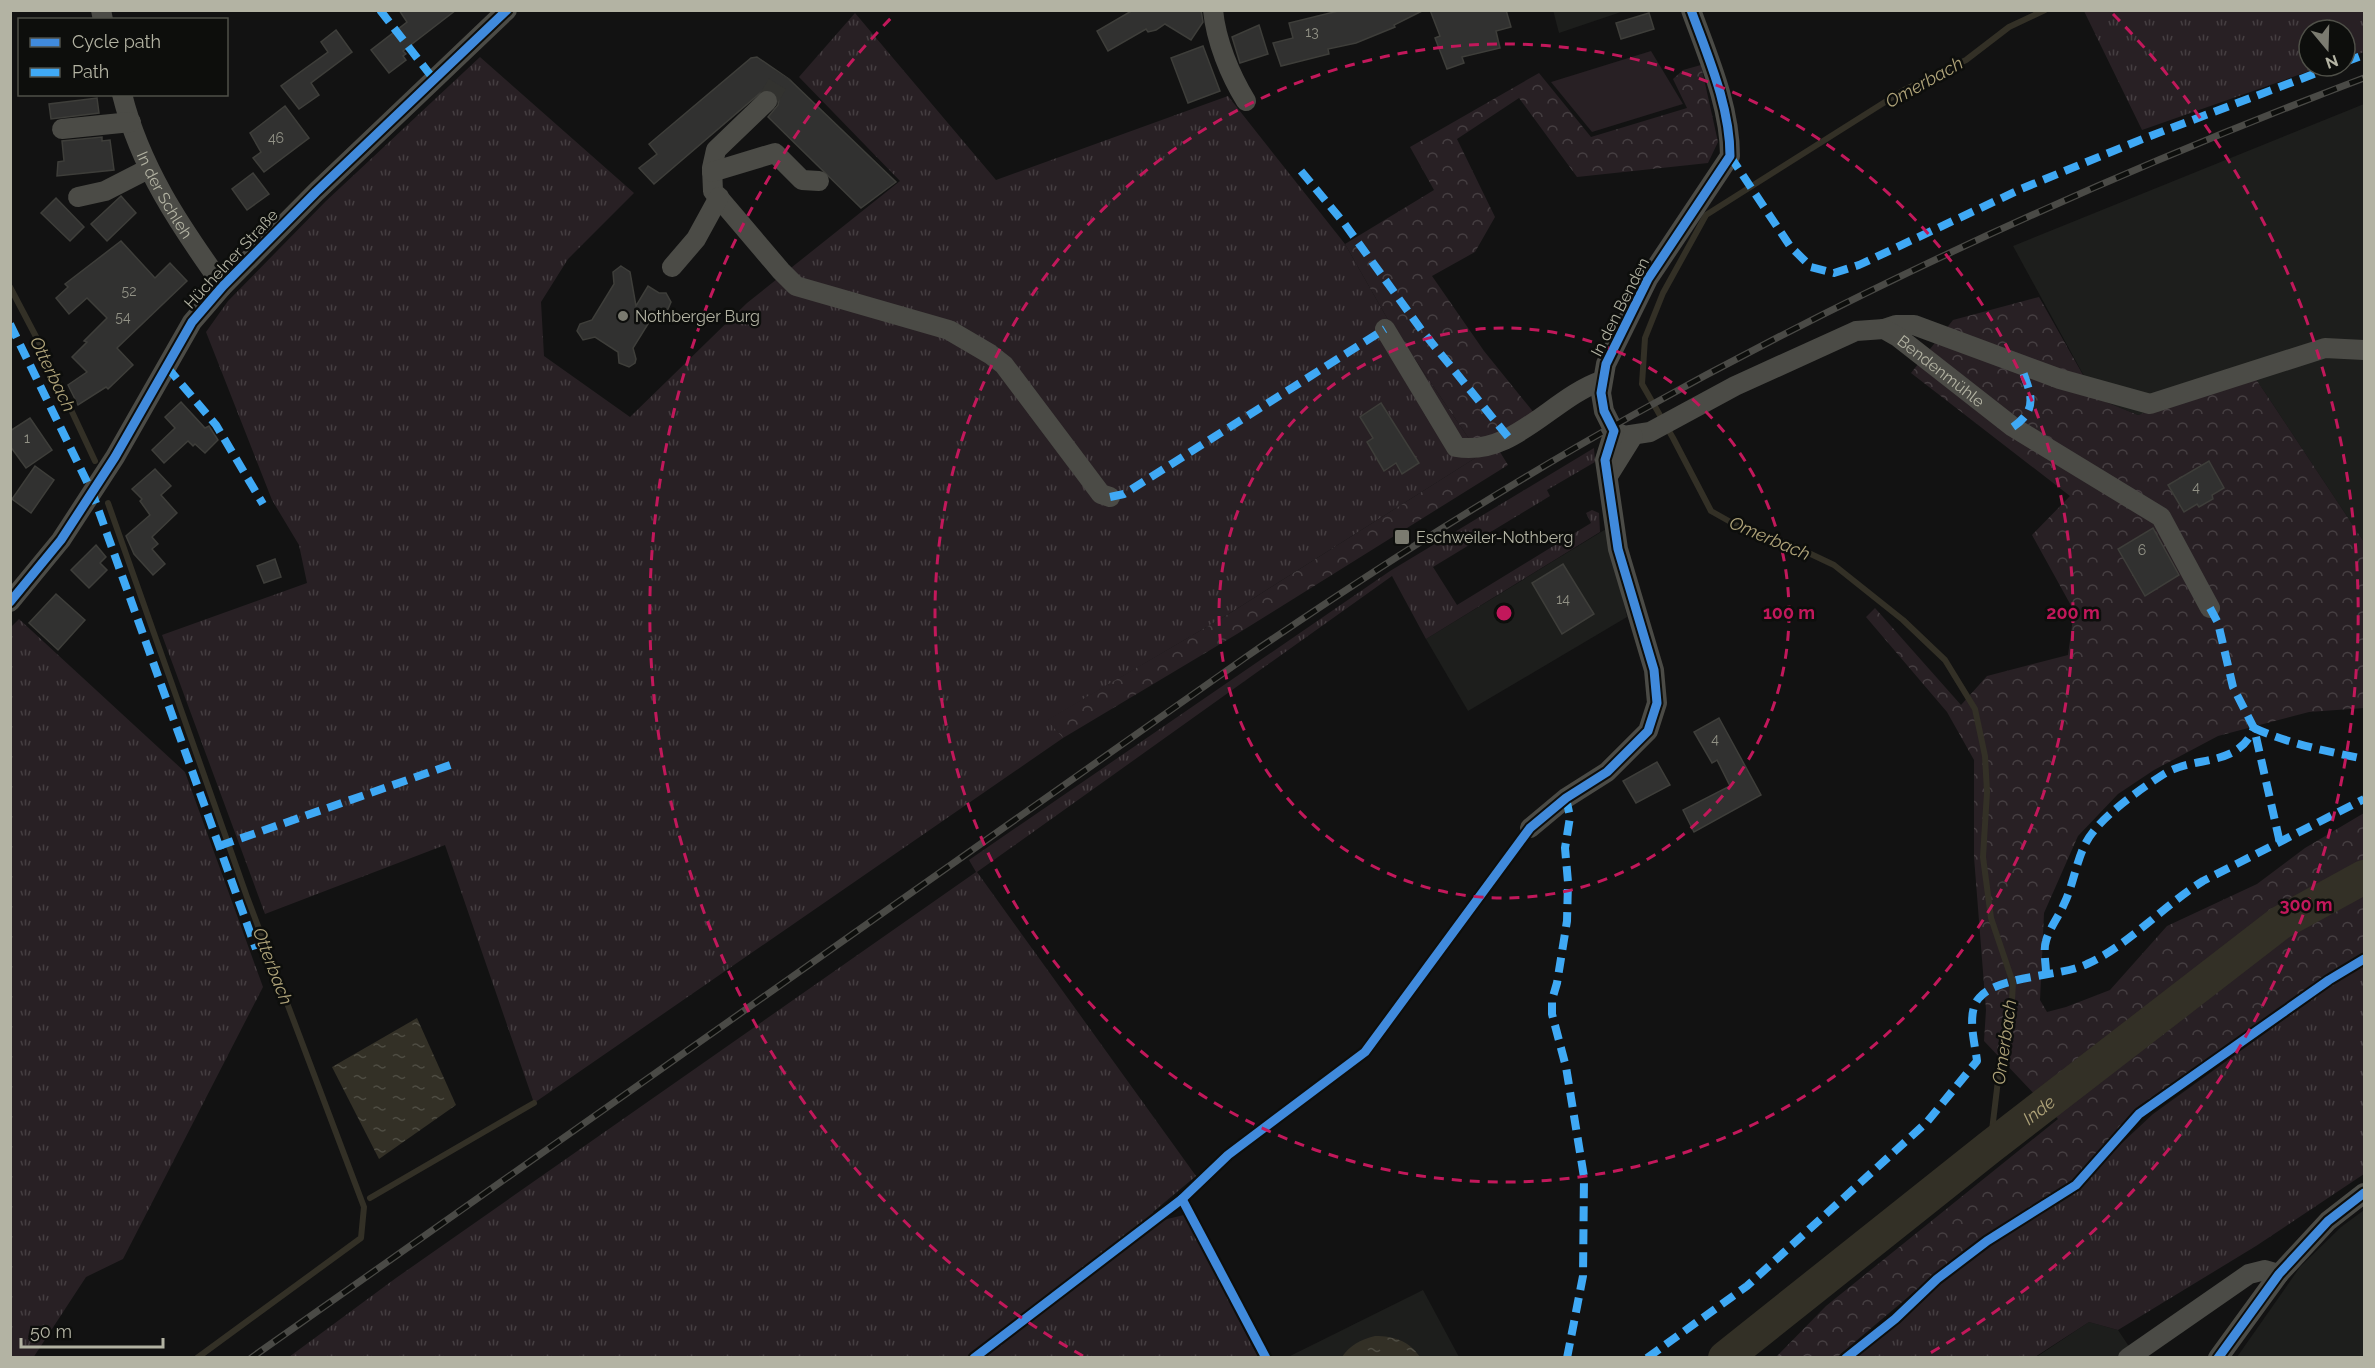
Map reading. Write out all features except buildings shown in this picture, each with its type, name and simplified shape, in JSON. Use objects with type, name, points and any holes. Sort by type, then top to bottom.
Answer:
[{"type":"street","name":"Hüchelner Straße","points":[[10,602],[62,540],[115,457],[192,322],[223,286],[316,192],[507,10]]},
{"type":"street","points":[[1213,10],[1226,59],[1246,101]]},
{"type":"street","name":"In den Benden","points":[[1632,433],[1604,411],[1601,381],[1606,364],[1648,279],[1730,156],[1730,135],[1718,88],[1691,10]]},
{"type":"street","name":"In der Schleh","points":[[123,96],[148,169],[183,230],[223,286]]},
{"type":"street","points":[[767,101],[716,150],[712,172],[714,191],[781,271],[796,285],[949,330],[990,354],[1004,365],[1101,494],[1110,497]]},
{"type":"street","points":[[62,129],[131,122]]},
{"type":"street","points":[[712,172],[776,153],[802,180],[819,181]]},
{"type":"street","points":[[78,197],[105,190],[148,169]]},
{"type":"street","points":[[672,267],[696,239],[719,197]]},
{"type":"street","points":[[1884,329],[1896,325],[1914,325],[2060,379],[2150,404],[2325,348],[2364,350]]},
{"type":"street","points":[[1385,329],[1456,447],[1467,449],[1487,447],[1509,438],[1583,388],[1601,381]]},
{"type":"street","name":"Bendenmühle","points":[[1632,433],[1688,411],[1735,386],[1856,331],[1884,329],[1898,337],[2013,427],[2161,517],[2210,608]]},
{"type":"street","points":[[1530,828],[1566,798],[1607,772],[1648,731],[1657,704],[1654,670],[1618,549],[1605,460],[1632,433]]},
{"type":"street","points":[[2218,1358],[2279,1274],[2328,1221],[2364,1193]]},
{"type":"street","points":[[2128,1358],[2250,1274],[2265,1270],[2279,1274]]},
{"type":"shaded area","points":[[1553,10],[1624,10],[1624,11],[1559,33]]},
{"type":"shaded area","points":[[2364,104],[2364,542],[2254,376],[2138,415],[2096,398],[2013,246]]},
{"type":"shaded area","points":[[1606,529],[1627,617],[1468,711],[1426,639]]},
{"type":"shaded area","points":[[2364,1210],[2364,1357],[2237,1357],[2300,1267],[2341,1227]]},
{"type":"shaded area","points":[[1423,1290],[1459,1357],[1286,1358]]},
{"type":"shaded area","points":[[2089,1322],[2118,1330],[2136,1357],[2035,1358]]},
{"type":"green space","points":[[2084,11],[2364,11],[2364,52],[2357,55],[2357,18],[2297,18],[2297,75],[2142,130]]},
{"type":"green space","points":[[855,13],[996,180],[1228,96],[1345,244],[1387,318],[1480,455],[1227,615],[1048,720],[1063,738],[534,1103],[445,845],[265,914],[162,635],[307,583],[299,545],[272,500],[206,332],[228,301],[326,201],[480,57],[634,193],[568,259],[541,302],[544,356],[630,417],[747,303],[900,181],[799,77]]},
{"type":"green space","points":[[1651,51],[1683,104],[1592,132],[1551,82]]},
{"type":"green space","points":[[1701,65],[1718,142],[1708,163],[1577,177],[1519,98],[1457,139],[1495,217],[1475,252],[1432,276],[1484,351],[1535,414],[1492,439],[1508,465],[1237,634],[1063,738],[1047,720],[1227,615],[1480,455],[1387,318],[1345,244],[1434,190],[1410,147],[1539,73],[1591,137],[1687,108],[1673,79],[1683,70]]},
{"type":"green space","points":[[2039,297],[2096,398],[2138,415],[2254,376],[2364,542],[2364,708],[2309,712],[2218,736],[2154,770],[2118,794],[2078,836],[2044,913],[2040,1000],[2047,1012],[2110,990],[2167,926],[2257,884],[2305,848],[2364,813],[2364,954],[2328,976],[2136,1108],[2072,1182],[1985,1237],[1933,1276],[1837,1357],[1775,1358],[1826,1306],[2058,1119],[1984,1041],[1986,1010],[1974,857],[1974,760],[1947,712],[1866,617],[1875,608],[1961,705],[1987,676],[2068,655],[2074,611],[2032,535],[2070,496],[1911,373],[1953,320]]},
{"type":"green space","points":[[1594,448],[1595,462],[1547,490],[1550,496],[1433,567],[1457,605],[1591,523],[1586,513],[1592,510],[1599,513],[1600,532],[1426,639],[1392,576],[977,872],[1196,1176],[1153,1212],[1159,1221],[1184,1215],[1258,1357],[289,1357],[396,1278],[976,872],[969,860],[1390,571]]},
{"type":"green space","points":[[19,619],[185,772],[263,987],[123,1259],[86,1277],[33,1358],[10,1357],[10,628]]},
{"type":"green space","points":[[2364,965],[2364,1174],[2256,1246],[2118,1330],[2089,1322],[2035,1357],[1855,1357],[1898,1323],[1941,1282],[1990,1245],[2079,1189],[2108,1156],[2153,1114],[2332,985]]},
{"type":"water","points":[[417,1018],[456,1105],[379,1159],[332,1067]]},
{"type":"water","points":[[1375,1336],[1400,1340],[1420,1357],[1342,1357],[1348,1349]]},
{"type":"waterway","name":"Omerbach","points":[[1990,1147],[1999,1072],[2011,1016],[2013,983],[1991,918],[1983,857],[1987,792],[1985,756],[1975,709],[1945,660],[1903,620],[1834,565],[1796,547],[1743,529],[1711,511],[1642,384],[1645,338],[1663,293],[1706,215],[1904,90],[1966,60],[2009,27],[2045,10]]},
{"type":"waterway","name":"Otterbach","points":[[10,287],[43,350],[95,461]]},
{"type":"waterway","name":"Otterbach","points":[[108,503],[247,897],[364,1207],[361,1238],[197,1358]]},
{"type":"waterway","name":"Inde","points":[[1725,1358],[1990,1147],[2280,923],[2364,877]]},
{"type":"waterway","points":[[370,1198],[534,1103]]},
{"type":"tunnel","points":[[767,101],[783,75]]},
{"type":"railway","points":[[251,1358],[1246,657],[1485,501],[1633,415],[1811,320],[1901,276],[2177,152],[2364,78]]},
{"type":"marked path","points":[[380,10],[435,81]]},
{"type":"marked path","points":[[2357,58],[2364,55]]},
{"type":"marked path","points":[[1730,156],[1790,246],[1811,267],[1834,273],[1859,265],[2021,189],[2145,138],[2303,78]]},
{"type":"marked path","points":[[1301,171],[1344,223],[1423,332],[1509,438]]},
{"type":"marked path","points":[[10,324],[92,492],[256,949]]},
{"type":"marked path","points":[[1110,497],[1124,494],[1385,329]]},
{"type":"marked path","points":[[2013,427],[2027,413],[2030,406],[2030,392],[2021,366]]},
{"type":"marked path","points":[[167,367],[216,425],[263,504]]},
{"type":"marked path","points":[[2210,608],[2218,623],[2233,687],[2254,728],[2280,843]]},
{"type":"marked path","points":[[2254,728],[2294,743],[2364,759]]},
{"type":"marked path","points":[[2046,973],[2047,936],[2068,895],[2083,848],[2100,824],[2126,800],[2164,774],[2189,764],[2227,755],[2238,749],[2247,741],[2254,728]]},
{"type":"marked path","points":[[219,846],[453,764]]},
{"type":"marked path","points":[[1566,798],[1570,817],[1565,848],[1568,882],[1567,921],[1552,1000],[1552,1014],[1566,1067],[1584,1177],[1583,1276],[1567,1358]]},
{"type":"marked path","points":[[1647,1358],[1747,1286],[1927,1122],[1977,1061],[1972,1028],[1973,1012],[1979,998],[1988,990],[2015,981],[2062,972],[2087,964],[2117,947],[2203,881],[2364,799]]},
{"type":"cycle path","points":[[10,602],[61,540],[115,457],[192,322],[223,286],[316,192],[507,10]]},
{"type":"cycle path","points":[[974,1358],[1182,1199],[1228,1155],[1365,1052],[1530,828],[1566,798],[1607,772],[1648,731],[1657,703],[1654,670],[1618,549],[1605,460],[1614,431],[1604,411],[1601,393],[1606,364],[1648,279],[1730,156],[1722,100],[1691,10]]},
{"type":"cycle path","points":[[1846,1358],[1895,1319],[1937,1279],[1987,1241],[2076,1185],[2139,1114],[2329,980],[2364,959]]},
{"type":"cycle path","points":[[2218,1358],[2279,1274],[2328,1221],[2364,1193]]},
{"type":"cycle path","points":[[1182,1199],[1266,1358]]},
{"type":"place","name":"Nothberger Burg","points":[[623,316]]},
{"type":"place","name":"Eschweiler-Nothberg","points":[[1402,537]]}]
